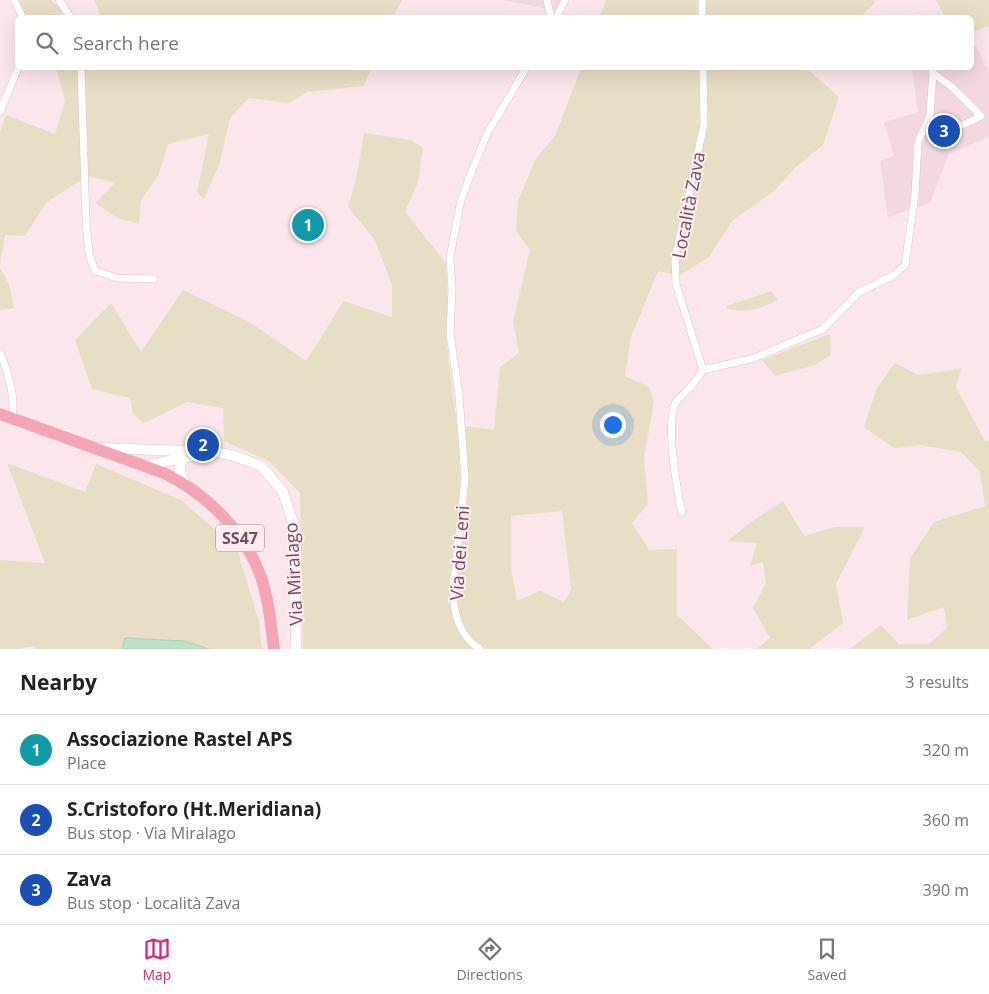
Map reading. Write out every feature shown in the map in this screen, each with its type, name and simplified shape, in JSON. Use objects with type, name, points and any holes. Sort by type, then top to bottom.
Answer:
[{"type":"main road","name":"SS47","points":[[4,416],[169,476],[187,486],[218,512],[248,549],[261,577],[269,605],[274,649]]},
{"type":"street","points":[[14,0],[22,15]]},
{"type":"street","points":[[59,0],[69,15]]},
{"type":"street","points":[[547,0],[550,15]]},
{"type":"street","points":[[558,15],[565,0]]},
{"type":"street","points":[[702,0],[702,15]]},
{"type":"street","points":[[0,112],[17,70]]},
{"type":"street","points":[[81,70],[86,221],[89,254],[95,271],[117,278],[154,279]]},
{"type":"street","name":"Via dei Leni","points":[[480,649],[475,646],[458,624],[453,603],[466,479],[459,395],[450,334],[452,289],[450,257],[461,200],[473,168],[487,134],[525,70]]},
{"type":"street","name":"Località Zava","points":[[703,70],[704,124],[675,259],[676,284],[703,370]]},
{"type":"street","points":[[927,124],[952,128],[964,125],[981,116],[952,86],[932,70]]},
{"type":"street","points":[[682,512],[672,447],[673,414],[676,402],[693,385],[703,370],[754,358],[823,329],[859,292],[894,274],[905,265],[915,195],[918,141],[930,115],[932,70]]},
{"type":"street","points":[[0,353],[4,362],[13,402],[4,416]]},
{"type":"street","points":[[95,448],[215,452]]},
{"type":"street","points":[[152,450],[143,458],[144,466],[215,452]]},
{"type":"street","name":"Via Miralago","points":[[215,452],[235,456],[261,466],[283,492],[294,526],[296,649]]},
{"type":"street","points":[[184,457],[180,462],[180,470],[187,486]]},
{"type":"shaded area","points":[[17,0],[50,0],[59,7],[63,15],[25,15]]},
{"type":"shaded area","points":[[94,0],[402,0],[394,15],[98,15],[99,11]]},
{"type":"shaded area","points":[[501,0],[563,0],[560,11]]},
{"type":"shaded area","points":[[606,0],[874,0],[875,3],[862,15],[600,15]]},
{"type":"shaded area","points":[[936,0],[989,0],[989,26],[974,31],[974,15],[944,15]]},
{"type":"shaded area","points":[[974,44],[989,71],[989,137],[949,154],[930,203],[888,217],[880,161],[894,156],[884,122],[918,112],[912,70],[974,70]]},
{"type":"shaded area","points":[[57,70],[370,70],[364,86],[307,92],[289,103],[249,98],[230,118],[220,162],[204,199],[197,192],[209,134],[168,144],[158,176],[141,200],[139,224],[118,218],[95,203],[115,183],[88,176],[47,202],[25,236],[5,235],[0,265],[0,132],[6,115],[55,134],[65,101]]},
{"type":"shaded area","points":[[580,70],[808,70],[839,97],[823,145],[796,167],[774,191],[732,221],[709,257],[680,275],[658,271],[631,337],[625,376],[649,387],[654,402],[644,458],[648,504],[632,523],[649,550],[677,549],[677,615],[713,649],[303,649],[300,493],[270,462],[224,441],[223,408],[187,402],[144,423],[133,414],[130,398],[92,389],[75,340],[111,303],[141,352],[183,290],[251,323],[306,361],[344,301],[392,317],[392,285],[375,240],[348,207],[356,180],[364,133],[411,140],[423,148],[418,182],[405,212],[446,263],[448,301],[446,340],[457,425],[494,430],[500,367],[519,353],[513,322],[530,250],[516,231],[518,201],[536,158],[555,136]],"holes":[[[562,511],[571,589],[564,602],[540,591],[517,601],[511,568],[511,516]]]},
{"type":"shaded area","points":[[0,268],[9,284],[14,308],[0,310]]},
{"type":"shaded area","points":[[771,291],[778,300],[765,306],[740,311],[726,308],[727,306]]},
{"type":"shaded area","points":[[830,334],[831,355],[815,365],[775,376],[762,360]]},
{"type":"shaded area","points":[[895,363],[918,375],[961,369],[956,387],[985,441],[989,441],[989,649],[850,649],[881,625],[899,644],[929,644],[947,628],[944,607],[907,620],[910,558],[934,522],[985,506],[980,472],[961,452],[920,445],[894,448],[864,427],[877,388]]},
{"type":"shaded area","points":[[7,463],[85,492],[96,464],[181,500],[237,549],[259,622],[262,649],[209,649],[184,641],[125,638],[122,649],[37,649],[34,646],[0,649],[0,560],[45,563]]},
{"type":"shaded area","points":[[783,501],[804,536],[835,527],[865,527],[836,584],[843,623],[809,649],[757,649],[770,638],[753,608],[766,583],[763,562],[750,566],[757,543],[728,541],[751,522]]},
{"type":"shaded area","points":[[125,638],[184,641],[209,649],[122,649]]},
{"type":"place","name":"Zava","points":[[944,131]]},
{"type":"place","name":"Associazione Rastel APS","points":[[308,225]]},
{"type":"place","name":"S.Cristoforo (Ht.Meridiana)","points":[[203,445]]}]
